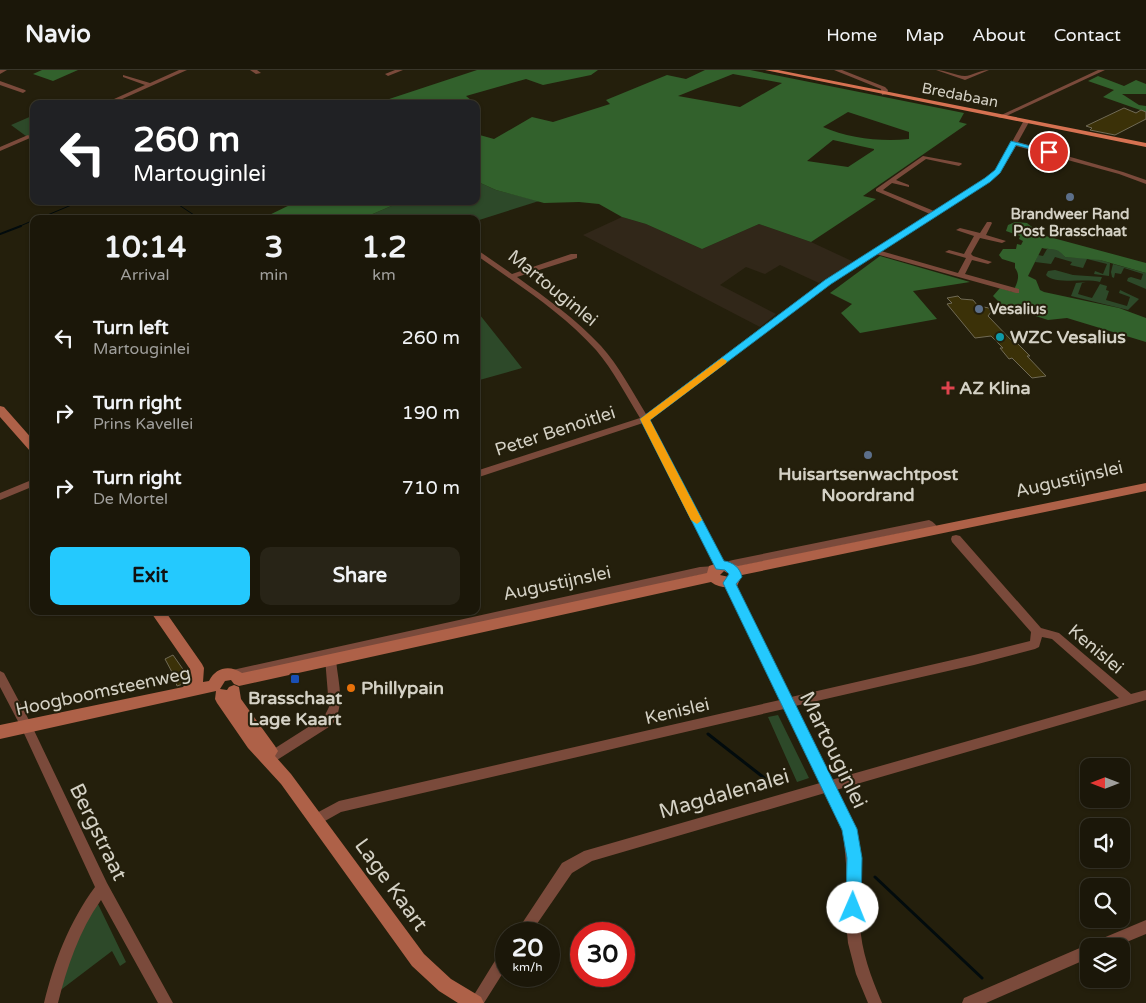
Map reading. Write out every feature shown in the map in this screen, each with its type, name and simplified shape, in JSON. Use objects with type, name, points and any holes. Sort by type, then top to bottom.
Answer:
[{"type":"main road","name":"Bredabaan","points":[[768,70],[1146,145]]},
{"type":"street","points":[[0,72],[4,70]]},
{"type":"street","points":[[115,100],[184,70]]},
{"type":"street","points":[[388,74],[401,70]]},
{"type":"street","points":[[837,70],[882,88],[885,90],[884,94]]},
{"type":"street","points":[[939,70],[965,78],[986,70]]},
{"type":"street","points":[[1000,117],[1097,71]]},
{"type":"street","points":[[125,76],[150,85]]},
{"type":"street","points":[[0,83],[23,91]]},
{"type":"street","name":"Peter Benoitlei","points":[[480,474],[645,419],[828,282],[998,172],[1026,122]]},
{"type":"street","points":[[0,149],[28,137]]},
{"type":"street","points":[[1014,143],[1121,172],[1146,182]]},
{"type":"street","points":[[934,213],[878,190],[925,157],[960,164]]},
{"type":"street","points":[[891,180],[907,186]]},
{"type":"street","points":[[970,257],[967,254],[977,237],[983,234],[989,223]]},
{"type":"street","points":[[960,230],[1002,241]]},
{"type":"street","points":[[876,252],[1016,291]]},
{"type":"street","points":[[949,252],[988,262]]},
{"type":"street","name":"Martouginlei","points":[[480,254],[558,310],[598,348],[628,389],[645,419],[724,572],[850,829],[854,858],[853,923],[855,942],[860,963],[875,1003]]},
{"type":"street","points":[[512,276],[574,256]]},
{"type":"street","points":[[960,276],[970,257]]},
{"type":"street","points":[[0,410],[30,444]]},
{"type":"street","name":"Augustijnslei","points":[[1001,515],[1059,498],[1146,480]]},
{"type":"street","points":[[0,497],[30,484]]},
{"type":"street","name":"Augustijnslei","points":[[226,684],[931,527],[1146,486]]},
{"type":"street","name":"Kenislei","points":[[956,539],[1037,631],[1055,636],[1130,700]]},
{"type":"street","name":"Augustijnslei","points":[[226,684],[652,581],[724,572]]},
{"type":"street","points":[[160,615],[197,668],[197,680],[187,692]]},
{"type":"street","name":"Kenislei","points":[[316,820],[339,807],[974,660],[1035,644],[1037,631]]},
{"type":"street","points":[[273,756],[328,721],[333,714],[335,707],[330,660]]},
{"type":"street","points":[[197,668],[215,673],[226,684]]},
{"type":"street","name":"Bergstraat","points":[[0,676],[26,726],[102,888],[166,1003]]},
{"type":"street","name":"Hoogboomsteenweg","points":[[0,732],[226,684]]},
{"type":"street","name":"Lage Kaart","points":[[226,684],[234,701],[283,769],[286,779]]},
{"type":"street","name":"Lage Kaart","points":[[226,684],[222,699],[253,743],[286,779],[418,960],[446,985],[476,1003]]},
{"type":"street","name":"Magdalenalei","points":[[530,922],[567,868],[589,854],[1146,695]]},
{"type":"street","points":[[51,1003],[59,973],[70,945],[92,901],[102,888]]},
{"type":"street","points":[[1120,938],[1146,927]]},
{"type":"street","points":[[969,1003],[1080,956]]},
{"type":"street","points":[[476,1003],[495,973]]},
{"type":"shaded area","points":[[622,217],[646,224],[702,249],[759,224],[811,242],[854,262],[819,283],[780,265],[765,274],[746,267],[720,285],[776,314],[760,327],[583,235]]},
{"type":"green space","points":[[42,70],[78,70],[53,81],[33,74]]},
{"type":"green space","points":[[477,70],[598,70],[591,75],[543,85],[526,79],[466,96],[471,100],[386,100]]},
{"type":"green space","points":[[705,70],[750,70],[964,113],[959,122],[967,124],[863,196],[876,199],[811,242],[759,224],[702,249],[646,224],[622,217],[599,204],[579,202],[544,203],[496,190],[480,183],[480,135],[494,139],[532,117],[553,122],[610,104],[606,100],[667,75],[686,79]],"holes":[[[733,74],[782,83],[740,107],[678,96]],[[848,112],[909,132],[909,139],[865,138],[843,134],[823,127]],[[833,140],[874,149],[874,150],[848,167],[807,161]]]},
{"type":"green space","points":[[1098,76],[1124,86],[1136,80],[1146,84],[1146,94],[1122,94],[1139,105],[1146,106],[1146,112],[1103,97],[1114,90],[1088,81]]},
{"type":"green space","points":[[30,117],[30,139],[11,125]]},
{"type":"green space","points":[[480,183],[496,190],[539,201],[480,220],[480,215],[370,215],[394,205],[480,205]]},
{"type":"green space","points":[[290,205],[394,205],[370,215],[269,215]]},
{"type":"green space","points":[[1015,222],[1027,223],[1042,235],[1146,263],[1146,273],[1100,260],[1065,257],[1057,250],[1042,248],[1028,276],[1036,280],[1040,290],[1044,292],[1119,308],[1146,318],[1146,342],[1067,318],[1048,320],[1020,311],[1012,315],[993,296],[1000,288],[1013,292],[1017,283],[1018,274],[1015,263],[1002,259],[999,255],[1003,249],[1016,249],[1017,244],[1021,245],[1023,241],[1019,239],[1020,236],[1006,231],[1008,225]]},
{"type":"green space","points":[[1055,248],[1062,252],[1065,257],[1094,258],[1110,263],[1109,276],[1094,274],[1095,271],[1103,274],[1107,264],[1087,259],[1083,268],[1070,265],[1072,262],[1055,257],[1051,264],[1035,262],[1038,255],[1043,256],[1047,249]]},
{"type":"green space","points":[[880,256],[970,282],[913,291],[937,319],[860,333],[841,313],[852,304],[830,293]]},
{"type":"green space","points":[[1113,264],[1146,273],[1146,289],[1127,281],[1131,277],[1141,280],[1143,274],[1124,268],[1121,274],[1115,273],[1114,278],[1112,277]]},
{"type":"green space","points":[[1055,270],[1073,275],[1102,277],[1100,282],[1063,281],[1046,275],[1048,271]]},
{"type":"green space","points":[[1086,282],[1082,283],[1078,294],[1092,298],[1100,284],[1107,286],[1106,290],[1109,291],[1106,300],[1127,306],[1130,297],[1119,293],[1120,290],[1139,299],[1128,310],[1071,296],[1076,283]]},
{"type":"green space","points":[[480,315],[522,368],[480,380]]},
{"type":"green space","points":[[778,715],[809,778],[797,782],[768,717]]},
{"type":"green space","points":[[97,902],[126,962],[120,966],[112,951],[58,992],[74,945]]},
{"type":"building","points":[[1124,108],[1136,113],[1141,110],[1146,112],[1146,119],[1115,135],[1090,130],[1092,128],[1086,126]]},
{"type":"building","name":"WZC Vesalius","points":[[958,296],[961,299],[973,300],[978,306],[989,308],[991,312],[988,316],[1013,342],[1016,342],[1030,356],[1027,356],[1046,376],[1032,378],[1012,358],[1009,359],[1000,348],[1003,348],[991,336],[975,338],[947,304],[952,303],[947,298]]},
{"type":"building","points":[[173,655],[187,675],[183,684],[177,686],[165,659]]},
{"type":"waterway","points":[[48,215],[71,205]]},
{"type":"waterway","points":[[179,205],[194,215]]},
{"type":"waterway","points":[[18,227],[30,222]]},
{"type":"waterway","points":[[0,234],[21,226]]},
{"type":"waterway","points":[[708,734],[772,784]]},
{"type":"waterway","points":[[875,877],[982,978]]},
{"type":"slow traffic","points":[[697,520],[645,419],[722,361]]},
{"type":"place","name":"Brandweer Rand Post Brasschaat","points":[[1070,197]]},
{"type":"place","name":"Vesalius","points":[[979,309]]},
{"type":"place","name":"WZC Vesalius","points":[[1000,337]]},
{"type":"place","name":"AZ Klina","points":[[948,388]]},
{"type":"place","name":"Huisartsenwachtpost Noordrand","points":[[868,455]]},
{"type":"place","name":"Brasschaat Lage Kaart","points":[[295,679]]},
{"type":"place","name":"Phillypain","points":[[351,688]]},
{"type":"route","points":[[853,908],[854,858],[850,829],[729,583],[734,580],[736,574],[732,568],[720,566],[645,419],[828,282],[998,172],[1014,143],[1049,152]]}]
